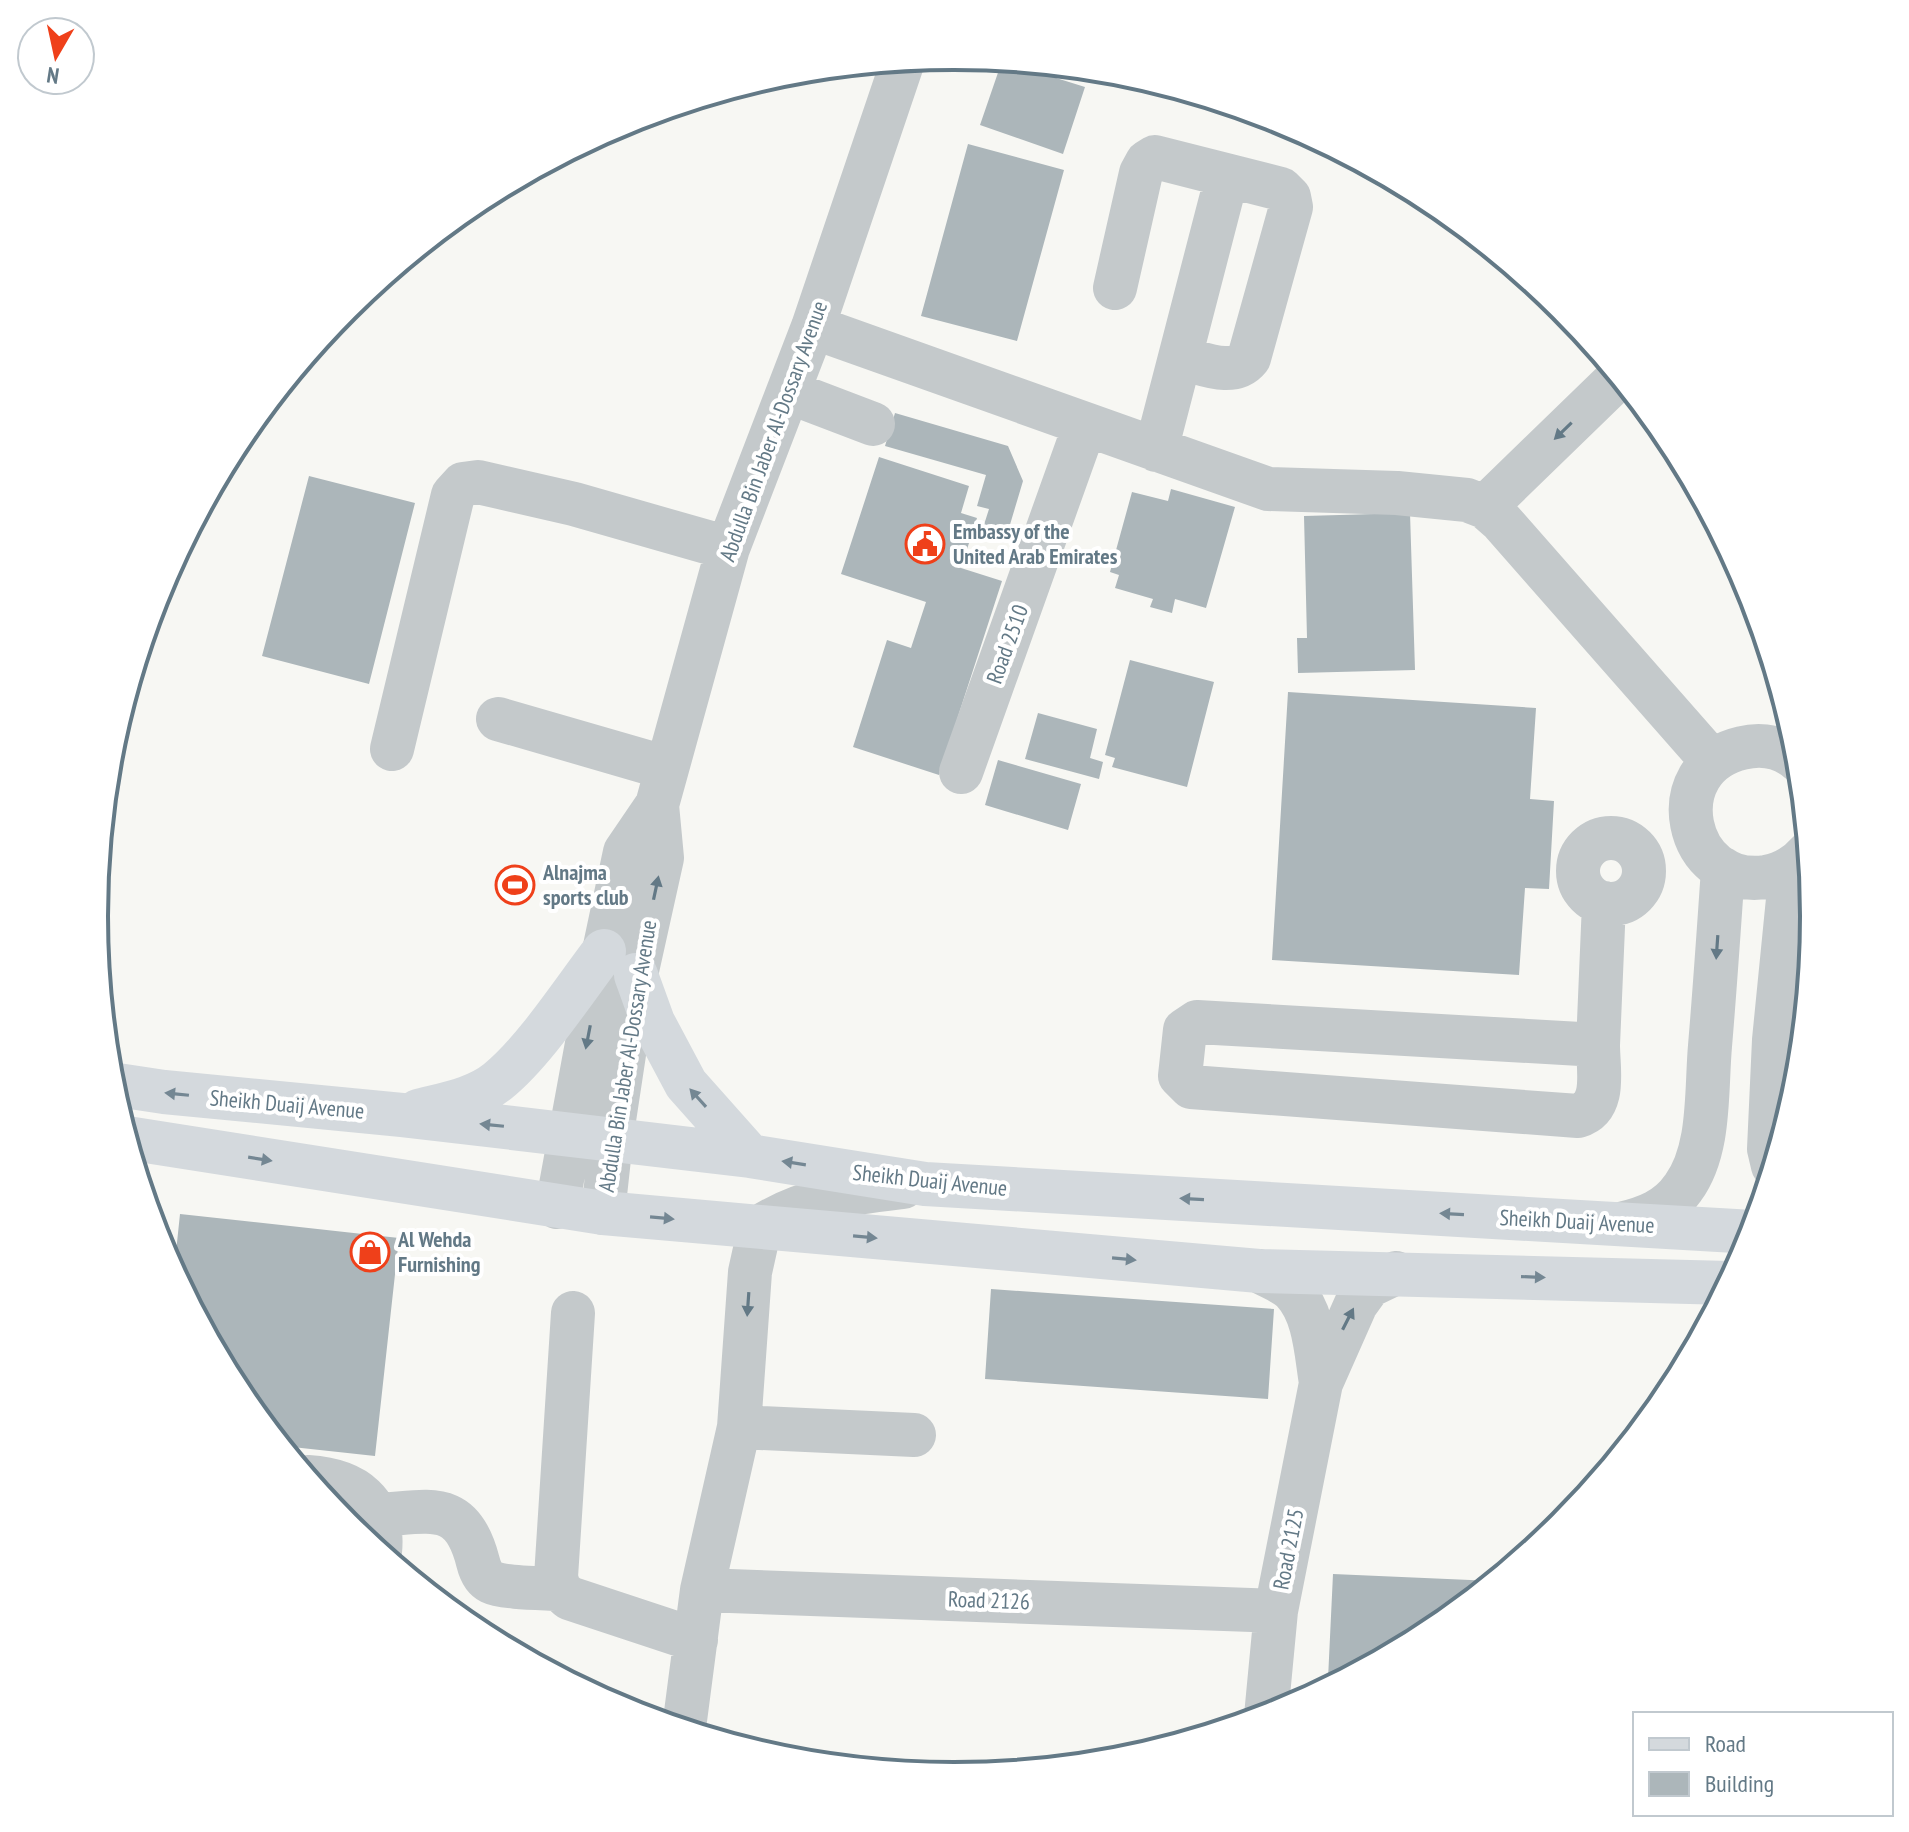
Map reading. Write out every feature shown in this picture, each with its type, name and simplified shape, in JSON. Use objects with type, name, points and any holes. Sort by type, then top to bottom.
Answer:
[{"type":"main road","points":[[402,1115],[462,1100],[498,1081],[537,1039],[620,963],[686,1084],[750,1156]]},
{"type":"main road","name":"Sheikh Duaij Avenue","points":[[126,1086],[750,1156],[925,1184],[1739,1231]]},
{"type":"main road","points":[[138,1140],[603,1213],[1259,1271],[1716,1283]]},
{"type":"street","name":"Abdulla Bin Jaber Al-Dossary Avenue","points":[[557,1207],[590,1137],[620,963],[662,858],[662,786],[728,548],[813,327],[899,72]]},
{"type":"street","points":[[1115,288],[1141,173],[1147,162],[1155,157],[1281,189],[1289,197],[1291,207],[1249,358],[1243,366],[1232,370],[1181,358]]},
{"type":"street","points":[[1156,450],[1227,176]]},
{"type":"street","points":[[813,327],[1230,477],[1279,490],[1397,493],[1467,500],[1485,507],[1501,521],[1712,761]]},
{"type":"street","points":[[1485,507],[1612,384]]},
{"type":"street","points":[[789,392],[873,424]]},
{"type":"street","name":"Road 2510","points":[[961,772],[1085,425]]},
{"type":"street","points":[[392,749],[453,495],[463,484],[478,482],[574,504],[728,548]]},
{"type":"street","points":[[498,719],[662,786]]},
{"type":"street","points":[[1784,752],[1751,745],[1730,750],[1712,761],[1692,791],[1692,827],[1711,857],[1740,876],[1775,876],[1799,862]]},
{"type":"street","points":[[1598,1045],[1197,1022],[1185,1030],[1180,1076],[1191,1087],[1578,1116],[1589,1112],[1598,1101],[1604,903],[1617,903],[1629,898],[1638,889],[1644,877],[1643,864],[1711,857]]},
{"type":"street","points":[[1621,1224],[1645,1218],[1666,1206],[1683,1190],[1695,1169],[1701,1145],[1711,1034],[1711,857]]},
{"type":"street","points":[[1772,1137],[1774,1040],[1799,867]]},
{"type":"street","points":[[1711,1034],[1774,1040]]},
{"type":"street","name":"Abdulla Bin Jaber Al-Dossary Avenue","points":[[590,1137],[603,1213]]},
{"type":"street","points":[[1701,1145],[1765,1157]]},
{"type":"street","points":[[685,1718],[702,1590],[739,1427],[750,1272],[760,1227],[775,1217],[821,1199],[845,1193],[925,1184]]},
{"type":"street","name":"Road 2125","points":[[1259,1271],[1291,1288],[1304,1306],[1313,1333],[1321,1383]]},
{"type":"street","name":"Road 2125","points":[[1273,1700],[1276,1611],[1321,1383],[1341,1331],[1356,1304],[1369,1286],[1396,1273]]},
{"type":"street","points":[[573,1313],[556,1577],[559,1589],[569,1598],[696,1640]]},
{"type":"street","points":[[739,1427],[914,1435]]},
{"type":"street","points":[[323,1479],[339,1482],[362,1495],[379,1533],[436,1512],[452,1516],[464,1526],[474,1547],[480,1572],[491,1582],[559,1589]]},
{"type":"street","name":"Road 2126","points":[[702,1590],[1276,1611]]},
{"type":"building","points":[[998,72],[1048,75],[1085,87],[1063,154],[980,125]]},
{"type":"building","points":[[968,144],[1064,170],[1017,341],[921,316]]},
{"type":"building","points":[[895,413],[1008,446],[1023,481],[1006,538],[982,531],[989,509],[977,506],[986,475],[885,446]]},
{"type":"building","points":[[879,457],[969,486],[961,513],[977,518],[961,568],[1002,581],[939,775],[853,747],[887,640],[911,648],[926,602],[841,574]]},
{"type":"building","points":[[309,476],[415,503],[369,684],[262,656]]},
{"type":"building","points":[[1171,489],[1235,507],[1206,608],[1175,599],[1172,613],[1150,607],[1153,599],[1115,588],[1119,575],[1110,572],[1132,492],[1168,501]]},
{"type":"building","points":[[1410,513],[1415,670],[1298,673],[1297,638],[1307,638],[1304,516]]},
{"type":"building","points":[[1130,660],[1214,682],[1187,787],[1112,767],[1115,758],[1105,755]]},
{"type":"building","points":[[1288,692],[1536,708],[1530,799],[1554,801],[1549,889],[1525,888],[1519,975],[1272,960]]},
{"type":"building","points":[[1038,713],[1097,729],[1090,758],[1103,762],[1099,779],[1025,759]]},
{"type":"building","points":[[998,760],[1081,784],[1068,830],[985,805]]},
{"type":"building","points":[[180,1214],[399,1238],[375,1456],[296,1447],[251,1386],[222,1339],[176,1248]]},
{"type":"building","points":[[991,1289],[1274,1309],[1268,1399],[985,1379]]},
{"type":"building","points":[[1333,1574],[1478,1580],[1425,1619],[1328,1675]]},
{"type":"place","name":"Embassy of the United Arab Emirates","points":[[925,544]]},
{"type":"place","name":"Alnajma sports club","points":[[515,885]]},
{"type":"place","name":"Al Wehda Furnishing","points":[[370,1252]]}]
